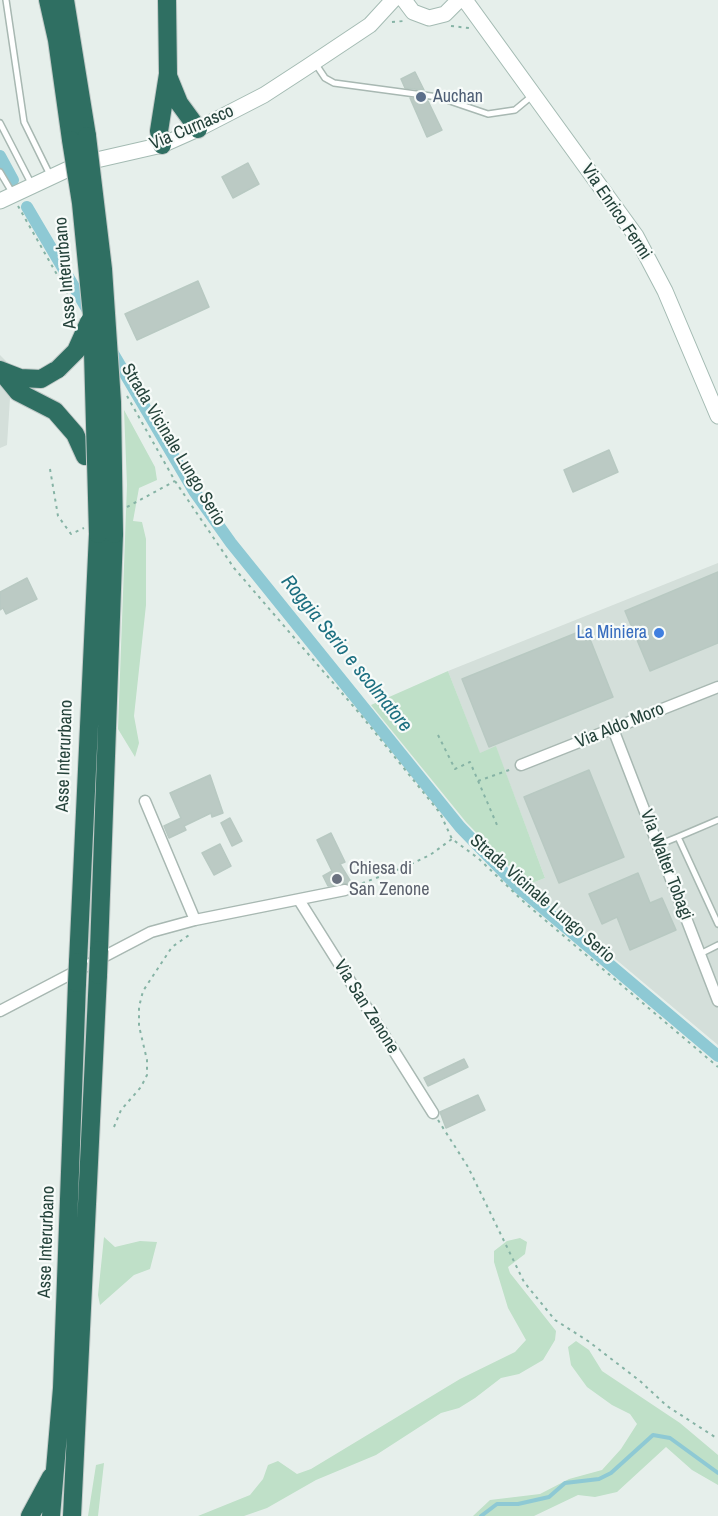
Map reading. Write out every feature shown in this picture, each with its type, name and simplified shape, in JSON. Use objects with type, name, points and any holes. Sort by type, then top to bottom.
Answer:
[{"type":"highway","name":"Asse Interurbano","points":[[48,0],[79,138],[103,269],[112,402],[106,534],[78,962],[66,1308],[57,1465],[51,1516]]},
{"type":"highway","points":[[162,144],[159,131],[168,74],[167,0]]},
{"type":"highway","name":"Asse Interurbano","points":[[67,3],[79,138],[87,316],[106,534],[99,950],[74,1511]]},
{"type":"highway","points":[[168,74],[179,103],[198,129]]},
{"type":"highway","points":[[0,370],[20,378],[41,379],[58,369],[68,362],[81,342],[87,316]]},
{"type":"highway","points":[[0,370],[18,392],[55,411],[75,434],[85,456],[106,534]]},
{"type":"highway","points":[[30,1516],[57,1465]]},
{"type":"street","name":"Via Curnasco","points":[[7,198],[79,164],[162,144],[198,129],[264,95],[315,62],[370,24],[393,0]]},
{"type":"street","points":[[459,0],[445,14],[484,25]]},
{"type":"street","name":"Via Enrico Fermi","points":[[465,0],[636,236],[665,291],[718,416]]},
{"type":"street","name":"Via Curnasco","points":[[370,24],[398,13],[408,6],[429,18],[445,14]]},
{"type":"street","name":"Via Aldo Moro","points":[[521,765],[718,687]]},
{"type":"street","name":"Via Walter Tobagi","points":[[614,729],[718,1001]]},
{"type":"street","points":[[145,801],[195,920]]},
{"type":"street","points":[[0,1011],[152,932],[195,920],[345,890]]},
{"type":"street","name":"Via San Zenone","points":[[299,900],[433,1113]]},
{"type":"lane","points":[[6,0],[24,122],[51,177]]},
{"type":"lane","points":[[315,62],[325,78],[334,83],[438,97],[488,114],[515,110],[534,94]]},
{"type":"lane","points":[[0,123],[33,186]]},
{"type":"lane","points":[[0,172],[7,198]]},
{"type":"lane","points":[[658,844],[718,820]]},
{"type":"lane","points":[[678,837],[718,924]]},
{"type":"lane","points":[[700,954],[718,945]]},
{"type":"path","points":[[7,198],[87,316]]},
{"type":"path","name":"Strada Vicinale Lungo Serio","points":[[122,389],[175,481],[234,568],[360,714],[441,813],[452,839],[478,858],[525,903],[718,1067]]},
{"type":"path","points":[[438,735],[455,769],[470,762],[497,825]]},
{"type":"path","points":[[478,781],[521,765]]},
{"type":"path","points":[[345,890],[405,867],[452,839]]},
{"type":"path","points":[[114,1127],[121,1110],[141,1087],[147,1075],[147,1060],[139,1026],[139,1007],[143,991],[172,946],[210,917]]},
{"type":"path","points":[[433,1113],[468,1167],[524,1282],[555,1320],[588,1341],[640,1381],[667,1406],[718,1439]]},
{"type":"shaded area","points":[[0,355],[12,367],[7,445],[0,448]]},
{"type":"shaded area","points":[[718,563],[718,1045],[527,885],[545,878],[496,747],[480,754],[448,671]]},
{"type":"green space","points":[[124,410],[155,467],[157,480],[139,488],[133,521],[142,522],[146,539],[146,605],[134,716],[139,743],[135,757],[118,729],[127,485]]},
{"type":"green space","points":[[448,671],[480,753],[496,746],[545,878],[527,885],[466,822],[371,705]]},
{"type":"green space","points":[[104,1237],[115,1247],[140,1241],[157,1242],[150,1269],[134,1275],[100,1305],[98,1295]]},
{"type":"green space","points":[[520,1238],[527,1242],[525,1254],[508,1267],[510,1273],[556,1331],[555,1340],[543,1360],[519,1374],[501,1378],[459,1408],[441,1413],[376,1455],[316,1480],[267,1508],[244,1516],[198,1516],[250,1495],[263,1479],[268,1465],[278,1461],[297,1474],[311,1469],[460,1379],[515,1352],[526,1340],[508,1308],[494,1262],[494,1251],[507,1241]]},
{"type":"green space","points":[[576,1341],[589,1350],[602,1371],[680,1423],[718,1455],[718,1485],[692,1470],[666,1447],[617,1492],[595,1497],[578,1495],[534,1516],[473,1516],[490,1500],[540,1494],[569,1479],[602,1470],[621,1449],[637,1424],[630,1414],[612,1405],[587,1387],[571,1365],[568,1347]]},
{"type":"green space","points":[[104,1463],[98,1516],[88,1516],[96,1465]]},
{"type":"building","points":[[415,72],[424,90],[405,88],[401,79]]},
{"type":"building","points":[[410,98],[428,101],[442,130],[427,137]]},
{"type":"building","points":[[248,163],[259,184],[233,198],[222,177]]},
{"type":"building","points":[[198,281],[209,307],[137,340],[125,314]]},
{"type":"building","points":[[609,450],[618,472],[573,492],[564,470]]},
{"type":"building","points":[[718,572],[718,643],[650,671],[625,611]]},
{"type":"building","points":[[27,578],[37,599],[6,614],[3,608],[0,610],[0,592]]},
{"type":"building","points":[[586,629],[613,697],[489,747],[462,679]]},
{"type":"building","points":[[589,770],[624,857],[559,883],[524,797]]},
{"type":"building","points":[[210,775],[223,813],[212,817],[211,813],[184,826],[186,830],[169,838],[164,826],[181,818],[170,793]]},
{"type":"building","points":[[230,818],[242,841],[232,846],[221,823]]},
{"type":"building","points":[[331,833],[345,862],[340,864],[351,882],[349,884],[328,886],[323,876],[332,871],[317,840]]},
{"type":"building","points":[[220,844],[231,866],[214,875],[202,853]]},
{"type":"building","points":[[638,873],[650,903],[662,898],[676,930],[630,950],[617,917],[602,924],[589,894]]},
{"type":"building","points":[[464,1059],[468,1067],[428,1086],[424,1078]]},
{"type":"building","points":[[478,1095],[485,1110],[446,1128],[440,1112]]},
{"type":"waterway","name":"Roggia Serio e scolmatore","points":[[0,156],[13,180]]},
{"type":"waterway","name":"Roggia Serio e scolmatore","points":[[27,207],[90,314]]},
{"type":"waterway","name":"Roggia Serio e scolmatore","points":[[111,350],[194,491],[231,543],[460,827],[519,888],[718,1056]]},
{"type":"waterway","points":[[481,1516],[497,1504],[518,1504],[549,1497],[565,1483],[599,1479],[611,1473],[653,1435],[670,1438],[718,1473]]},
{"type":"place","name":"Auchan","points":[[421,97]]},
{"type":"place","name":"La Miniera","points":[[659,633]]},
{"type":"place","name":"Chiesa di San Zenone","points":[[337,879]]}]
